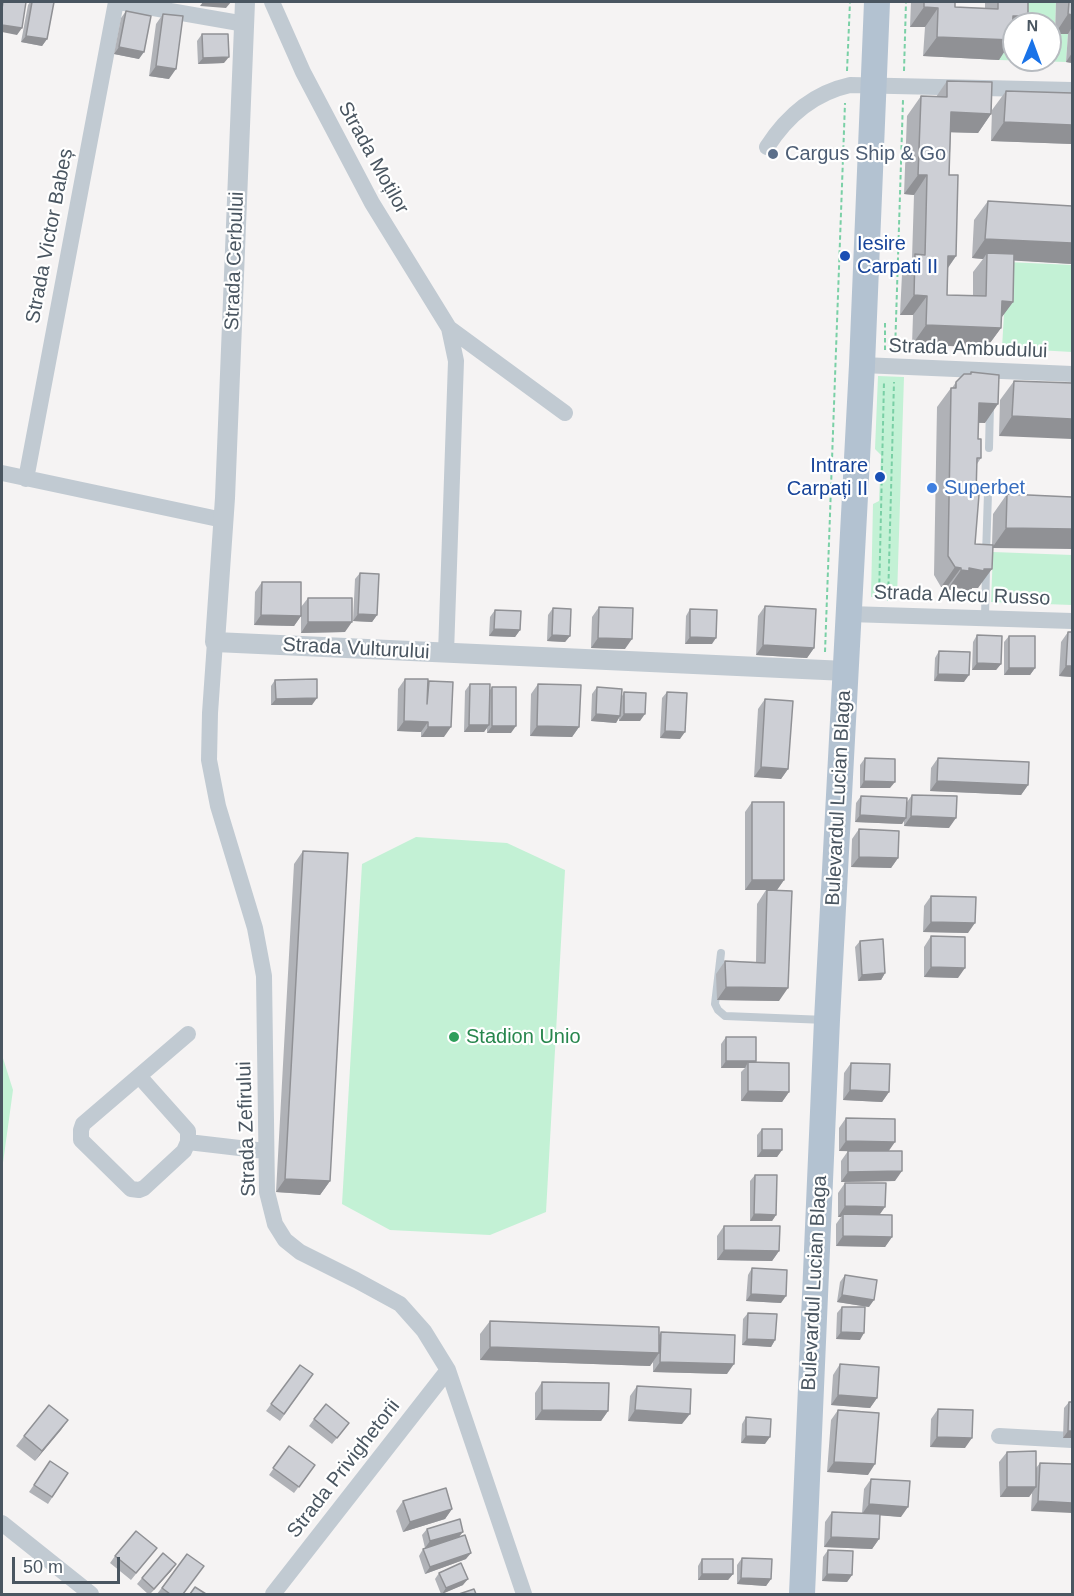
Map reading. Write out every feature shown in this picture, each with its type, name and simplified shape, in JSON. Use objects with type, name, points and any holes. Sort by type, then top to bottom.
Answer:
[{"type":"main road","name":"Bulevardul Lucian Blaga","points":[[802,1594],[827,1020],[862,365],[878,2]]},
{"type":"street","points":[[117,2],[245,24]]},
{"type":"street","name":"Strada Victor Babeș","points":[[26,478],[117,2]]},
{"type":"street","name":"Strada Cerbului","points":[[223,520],[245,2]]},
{"type":"street","name":"Strada Moților","points":[[272,2],[303,72],[361,183],[449,328],[456,361],[446,653]]},
{"type":"street","points":[[767,147],[799,109],[834,88],[904,85],[1072,90]]},
{"type":"street","name":"Strada Moților","points":[[449,328],[566,413]]},
{"type":"street","name":"Strada Ambudului","points":[[862,365],[991,377],[1072,374]]},
{"type":"street","points":[[2,473],[223,520],[215,642]]},
{"type":"street","name":"Strada Alecu Russo","points":[[849,614],[1072,621]]},
{"type":"street","name":"Strada Vulturului","points":[[215,642],[846,671]]},
{"type":"street","name":"Strada Zefirului","points":[[215,642],[209,760],[218,806],[255,928],[264,976],[267,1192],[275,1224],[285,1240],[300,1252],[400,1304],[424,1331],[448,1370],[524,1594]]},
{"type":"street","points":[[139,1076],[188,1131],[188,1142],[184,1151],[139,1190],[131,1189],[81,1140],[81,1130],[83,1124],[139,1076],[188,1034]]},
{"type":"street","points":[[188,1142],[266,1151]]},
{"type":"street","name":"Strada Privighetorii","points":[[273,1594],[448,1370]]},
{"type":"street","points":[[999,1436],[1072,1440]]},
{"type":"street","points":[[2,1523],[91,1594]]},
{"type":"lane","points":[[989,448],[990,393]]},
{"type":"lane","points":[[985,618],[988,493]]},
{"type":"lane","points":[[721,953],[715,1004],[725,1016],[827,1020]]},
{"type":"path","points":[[825,654],[850,2]]},
{"type":"path","points":[[887,615],[906,2]]},
{"type":"green space","points":[[1016,2],[1056,2],[1056,12],[1016,12]]},
{"type":"green space","points":[[1062,34],[1068,34],[1066,62],[1062,62]]},
{"type":"green space","points":[[1000,35],[1002,35],[1002,60],[999,60]]},
{"type":"green space","points":[[1007,262],[1072,265],[1072,352],[1002,348]]},
{"type":"green space","points":[[878,376],[904,377],[897,597],[871,597],[873,504],[879,501],[881,455],[875,449]]},
{"type":"green space","points":[[993,552],[1072,555],[1072,605],[991,602]]},
{"type":"green space","name":"Stadion Unio","points":[[416,837],[507,843],[565,870],[546,1212],[490,1235],[390,1230],[342,1204],[362,864]]},
{"type":"green space","points":[[2,1055],[13,1090],[2,1170]]},
{"type":"building","points":[[3,2],[26,2],[22,28],[2,25]]},
{"type":"building","points":[[32,2],[54,2],[47,39],[26,36]]},
{"type":"building","points":[[924,2],[955,2],[955,7],[998,9],[998,2],[1028,2],[1028,12],[1002,12],[1002,40],[937,37],[938,8],[924,7]]},
{"type":"building","points":[[1069,2],[1072,2],[1072,15],[1068,14]]},
{"type":"building","points":[[126,11],[151,16],[144,52],[119,47]]},
{"type":"building","points":[[163,14],[183,16],[176,69],[156,66]]},
{"type":"building","points":[[202,34],[228,34],[229,57],[203,58]]},
{"type":"building","points":[[947,81],[992,82],[991,114],[951,112],[949,175],[958,175],[956,256],[948,256],[947,295],[986,296],[987,253],[1014,254],[1013,302],[1002,301],[1001,328],[926,325],[927,296],[914,295],[915,254],[925,255],[927,175],[918,175],[921,96],[947,97]]},
{"type":"building","points":[[1006,91],[1072,93],[1072,125],[1004,122]]},
{"type":"building","points":[[988,201],[1072,206],[1072,243],[985,239]]},
{"type":"building","points":[[971,372],[999,375],[998,404],[979,403],[978,439],[981,439],[981,458],[977,458],[976,495],[979,495],[975,544],[993,545],[992,569],[984,569],[984,571],[969,568],[969,571],[961,570],[955,567],[948,556],[951,388],[956,388],[956,382],[964,374],[971,374]]},
{"type":"building","points":[[1014,381],[1072,383],[1072,419],[1012,416]]},
{"type":"building","points":[[1007,494],[1072,497],[1072,529],[1006,528]]},
{"type":"building","points":[[360,573],[379,574],[377,615],[358,614]]},
{"type":"building","points":[[262,582],[301,582],[301,616],[261,615]]},
{"type":"building","points":[[308,598],[352,598],[352,622],[308,622]]},
{"type":"building","points":[[765,606],[816,609],[814,648],[763,645]]},
{"type":"building","points":[[599,607],[633,608],[632,639],[598,638]]},
{"type":"building","points":[[553,608],[571,609],[570,636],[552,635]]},
{"type":"building","points":[[690,609],[717,610],[716,638],[690,637]]},
{"type":"building","points":[[495,610],[521,611],[520,630],[494,629]]},
{"type":"building","points":[[1068,632],[1072,632],[1072,666],[1066,666]]},
{"type":"building","points":[[977,635],[1002,636],[1001,664],[977,663]]},
{"type":"building","points":[[1009,636],[1035,636],[1035,668],[1009,668]]},
{"type":"building","points":[[939,651],[970,652],[969,675],[938,674]]},
{"type":"building","points":[[317,679],[317,698],[276,699],[275,680]]},
{"type":"building","points":[[405,679],[428,679],[427,704],[429,681],[453,682],[451,727],[428,727],[428,722],[404,721]]},
{"type":"building","points":[[470,684],[490,684],[489,725],[469,725]]},
{"type":"building","points":[[538,684],[581,685],[579,727],[537,726]]},
{"type":"building","points":[[492,687],[516,687],[516,726],[492,726]]},
{"type":"building","points":[[597,687],[622,689],[620,716],[596,714]]},
{"type":"building","points":[[624,692],[646,693],[645,714],[624,714]]},
{"type":"building","points":[[667,692],[687,693],[685,732],[665,731]]},
{"type":"building","points":[[765,699],[793,701],[788,769],[761,767]]},
{"type":"building","points":[[865,758],[895,759],[895,782],[864,781]]},
{"type":"building","points":[[938,758],[1029,762],[1028,785],[937,781]]},
{"type":"building","points":[[912,795],[957,796],[956,818],[911,816]]},
{"type":"building","points":[[861,796],[907,798],[906,818],[860,815]]},
{"type":"building","points":[[752,802],[784,802],[784,880],[752,880]]},
{"type":"building","points":[[859,829],[899,831],[898,858],[859,857]]},
{"type":"building","points":[[303,851],[348,853],[330,1181],[285,1179]]},
{"type":"building","points":[[767,890],[792,891],[788,988],[726,987],[725,961],[765,963]]},
{"type":"building","points":[[931,896],[976,897],[975,923],[931,922]]},
{"type":"building","points":[[931,936],[965,937],[965,968],[931,967]]},
{"type":"building","points":[[883,939],[885,973],[862,975],[860,941]]},
{"type":"building","points":[[726,1037],[756,1037],[756,1061],[726,1061]]},
{"type":"building","points":[[748,1062],[789,1063],[789,1092],[748,1091]]},
{"type":"building","points":[[851,1063],[890,1064],[889,1092],[850,1090]]},
{"type":"building","points":[[846,1118],[895,1119],[895,1142],[846,1141]]},
{"type":"building","points":[[762,1129],[782,1129],[782,1150],[762,1150]]},
{"type":"building","points":[[848,1151],[902,1151],[902,1171],[848,1172]]},
{"type":"building","points":[[755,1175],[777,1175],[776,1215],[754,1214]]},
{"type":"building","points":[[845,1183],[886,1183],[885,1207],[845,1206]]},
{"type":"building","points":[[843,1214],[892,1215],[892,1237],[843,1236]]},
{"type":"building","points":[[724,1226],[780,1226],[779,1251],[724,1250]]},
{"type":"building","points":[[752,1268],[787,1270],[786,1296],[751,1294]]},
{"type":"building","points":[[845,1275],[877,1280],[874,1300],[842,1295]]},
{"type":"building","points":[[842,1307],[865,1307],[864,1333],[841,1332]]},
{"type":"building","points":[[748,1313],[777,1314],[775,1340],[747,1339]]},
{"type":"building","points":[[490,1321],[659,1327],[659,1353],[490,1347]]},
{"type":"building","points":[[661,1332],[735,1335],[734,1364],[660,1362]]},
{"type":"building","points":[[840,1364],[879,1367],[877,1398],[838,1395]]},
{"type":"building","points":[[300,1365],[313,1374],[284,1414],[271,1404]]},
{"type":"building","points":[[542,1382],[609,1383],[608,1411],[542,1410]]},
{"type":"building","points":[[637,1386],[691,1389],[690,1414],[635,1410]]},
{"type":"building","points":[[1069,1402],[1072,1402],[1072,1431],[1068,1431]]},
{"type":"building","points":[[326,1404],[349,1423],[337,1438],[314,1419]]},
{"type":"building","points":[[49,1405],[68,1420],[42,1451],[24,1436]]},
{"type":"building","points":[[938,1409],[973,1410],[972,1438],[937,1437]]},
{"type":"building","points":[[838,1410],[879,1413],[875,1464],[834,1462]]},
{"type":"building","points":[[746,1417],[771,1419],[770,1437],[746,1436]]},
{"type":"building","points":[[289,1446],[315,1465],[299,1487],[273,1468]]},
{"type":"building","points":[[1036,1451],[1036,1487],[1007,1487],[1007,1452]]},
{"type":"building","points":[[50,1461],[68,1473],[52,1497],[34,1485]]},
{"type":"building","points":[[1040,1463],[1072,1464],[1072,1503],[1038,1501]]},
{"type":"building","points":[[871,1479],[910,1481],[908,1507],[869,1504]]},
{"type":"building","points":[[446,1488],[452,1509],[410,1522],[403,1501]]},
{"type":"building","points":[[832,1512],[880,1514],[879,1539],[831,1537]]},
{"type":"building","points":[[460,1519],[463,1532],[430,1541],[427,1529]]},
{"type":"building","points":[[136,1531],[157,1548],[136,1573],[115,1556]]},
{"type":"building","points":[[465,1535],[471,1553],[430,1567],[423,1549]]},
{"type":"building","points":[[828,1550],[853,1551],[852,1575],[827,1574]]},
{"type":"building","points":[[163,1553],[176,1564],[154,1589],[142,1578]]},
{"type":"building","points":[[187,1554],[204,1566],[183,1594],[170,1594],[162,1588]]},
{"type":"building","points":[[742,1558],[772,1559],[771,1579],[741,1578]]},
{"type":"building","points":[[702,1559],[733,1559],[733,1574],[702,1574]]},
{"type":"building","points":[[461,1563],[468,1579],[446,1588],[439,1573]]},
{"type":"building","points":[[195,1587],[206,1594],[190,1594]]},
{"type":"building","points":[[474,1589],[476,1594],[459,1594]]},
{"type":"place","name":"Cargus Ship & Go","points":[[773,154]]},
{"type":"place","name":"Iesire Carpati II","points":[[845,256]]},
{"type":"place","name":"Intrare Carpați II","points":[[880,477]]},
{"type":"place","name":"Superbet","points":[[932,488]]},
{"type":"place","name":"Stadion Unio","points":[[454,1037]]}]
